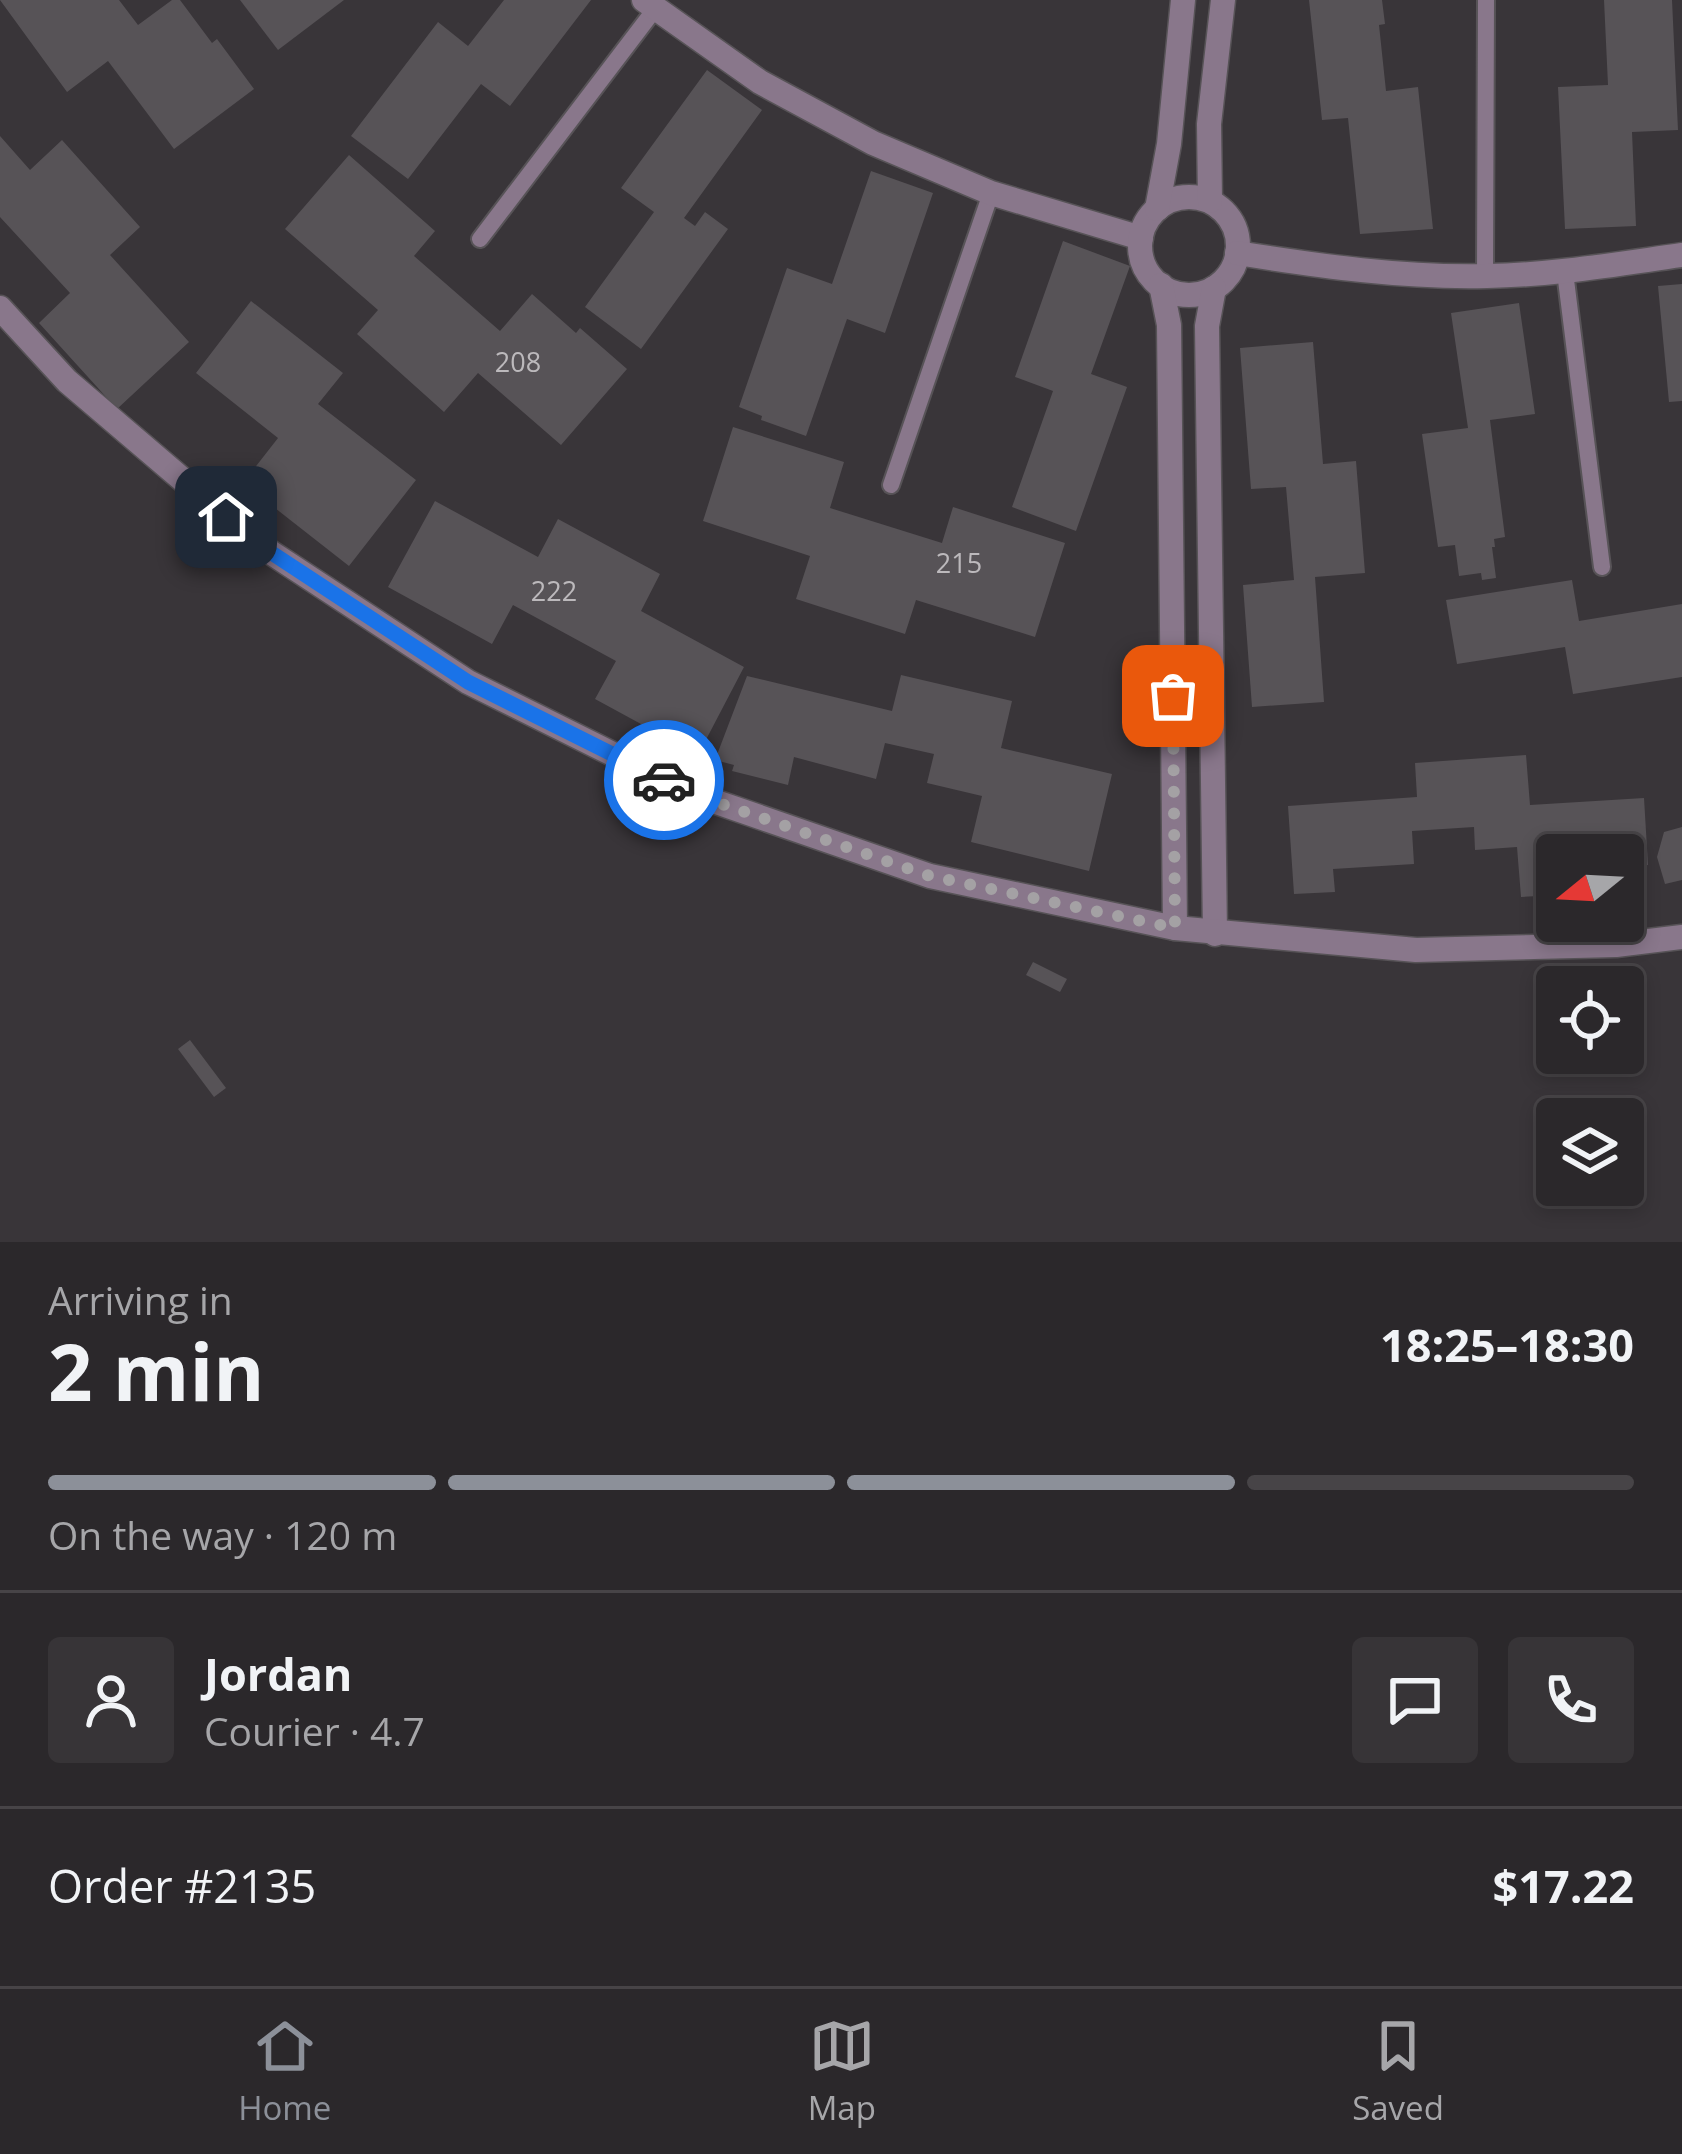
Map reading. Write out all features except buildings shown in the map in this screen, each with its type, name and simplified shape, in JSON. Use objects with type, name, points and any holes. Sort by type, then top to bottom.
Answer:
[{"type":"street","points":[[1157,208],[1177,198],[1210,201],[1232,223],[1237,253],[1229,273],[1214,288],[1181,294],[1161,285],[1144,265],[1140,251],[1144,227],[1157,208],[1169,144],[1183,0]]},
{"type":"street","points":[[1210,201],[1209,124],[1223,0]]},
{"type":"street","points":[[649,4],[779,92],[873,143],[991,193],[1141,238]]},
{"type":"street","points":[[1237,253],[1352,271],[1485,276],[1565,272],[1682,255]]},
{"type":"street","points":[[1161,285],[1169,326],[1175,928]]},
{"type":"street","points":[[1214,288],[1207,326],[1215,934]]},
{"type":"street","points":[[0,308],[67,381],[258,544],[468,682],[693,794],[930,876],[1215,934],[1416,950],[1616,945],[1682,937]]},
{"type":"lane","points":[[1485,276],[1486,0]]},
{"type":"lane","points":[[480,239],[649,4]]},
{"type":"lane","points":[[892,485],[991,193]]},
{"type":"lane","points":[[1565,272],[1602,567]]},
{"type":"way so far","points":[[664,780],[930,876],[1175,928],[1173,696]]},
{"type":"route","points":[[226,517],[258,544],[468,682],[664,780]]}]
